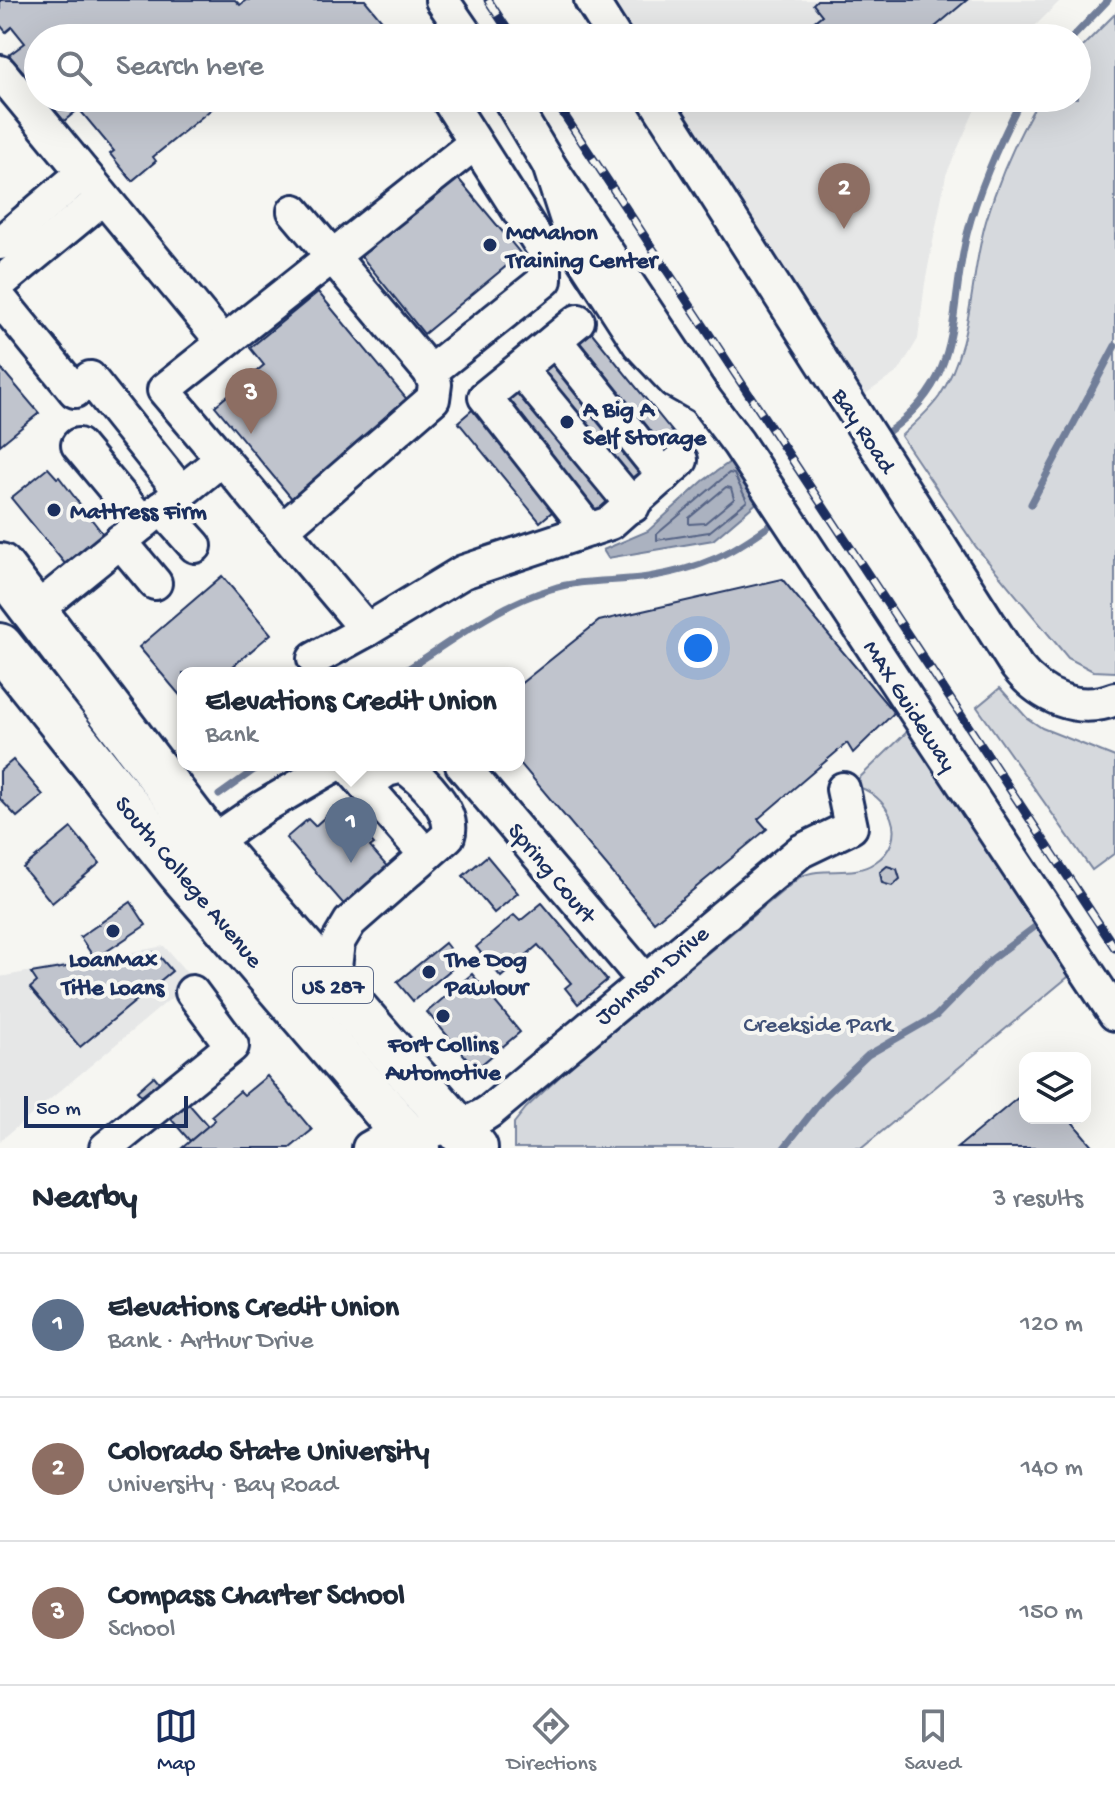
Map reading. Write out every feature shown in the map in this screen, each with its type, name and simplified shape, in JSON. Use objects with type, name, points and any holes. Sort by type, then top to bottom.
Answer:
[{"type":"highway","name":"South College Avenue","points":[[0,566],[36,610],[194,855],[397,1143]]},
{"type":"highway","name":"South College Avenue","points":[[0,646],[194,855],[333,985],[466,1137]]},
{"type":"street","points":[[442,0],[458,24]]},
{"type":"street","points":[[591,0],[606,24]]},
{"type":"street","points":[[0,72],[24,101]]},
{"type":"street","points":[[33,112],[223,342]]},
{"type":"street","points":[[430,372],[545,280],[545,252],[456,112]]},
{"type":"street","name":"MAX Guideway","points":[[517,112],[549,165],[704,398],[738,443],[1115,1014]]},
{"type":"street","name":"Bay Road","points":[[663,112],[1030,682],[1055,699],[1087,706],[1115,699]]},
{"type":"street","points":[[367,630],[164,390],[330,255],[475,143]]},
{"type":"street","points":[[0,243],[93,186]]},
{"type":"street","points":[[0,283],[93,186]]},
{"type":"street","points":[[282,530],[433,399],[435,384],[430,372],[294,211]]},
{"type":"street","points":[[0,299],[82,384],[151,516],[155,583]]},
{"type":"street","points":[[314,659],[463,572],[589,530],[610,523],[673,468],[566,331],[485,397],[589,530]]},
{"type":"street","points":[[520,369],[633,506]]},
{"type":"street","points":[[78,445],[151,516],[195,546]]},
{"type":"street","points":[[36,610],[222,459]]},
{"type":"street","points":[[194,855],[326,771]]},
{"type":"street","points":[[333,985],[338,942],[350,922],[448,836],[450,818],[414,773],[409,771]]},
{"type":"street","name":"Spring Court","points":[[467,771],[644,980]]},
{"type":"street","points":[[356,775],[426,855]]},
{"type":"street","name":"Johnson Drive","points":[[397,1143],[466,1137],[485,1115],[801,851],[851,827],[843,789]]},
{"type":"street","points":[[106,1148],[232,1046],[192,992]]},
{"type":"shaded area","points":[[604,0],[1061,0],[1037,24],[619,24]]},
{"type":"shaded area","points":[[676,112],[974,112],[946,175],[925,283],[918,339],[899,371],[861,397]]},
{"type":"shaded area","points":[[164,946],[193,980],[0,1141],[0,977]]},
{"type":"green space","points":[[1115,14],[1115,672],[1093,671],[1068,658],[976,547],[901,436],[939,397],[959,355],[986,221],[1003,173],[1032,112],[1091,112],[1091,38]]},
{"type":"green space","points":[[1000,688],[1027,718],[1042,728],[1115,757],[1115,853],[1092,870],[977,707]]},
{"type":"green space","name":"Creekside Park","points":[[910,729],[1074,972],[862,1148],[514,1148],[514,1123],[526,1108],[571,1066],[800,877],[818,872],[856,870],[874,863],[885,853],[892,842],[891,818],[876,797],[852,785]]},
{"type":"water","points":[[734,459],[760,500],[713,540],[608,558],[603,550],[648,531],[703,481]]},
{"type":"building","points":[[0,0],[235,0],[240,5],[246,0],[365,0],[385,24],[24,24],[24,42],[12,27],[6,32],[0,25]]},
{"type":"building","points":[[817,0],[967,0],[939,24],[811,24],[822,15],[813,4]]},
{"type":"building","points":[[24,44],[24,73],[9,55]]},
{"type":"building","points":[[57,112],[75,112],[64,121]]},
{"type":"building","points":[[82,112],[208,112],[153,157],[156,161],[132,181],[110,154],[114,151]]},
{"type":"building","points":[[457,177],[521,254],[424,334],[361,256]]},
{"type":"building","points":[[318,292],[410,403],[293,500],[215,406],[264,365],[250,348]]},
{"type":"building","points":[[588,328],[676,436],[660,449],[571,341]]},
{"type":"building","points":[[555,360],[644,468],[627,482],[537,374]]},
{"type":"building","points":[[0,367],[39,413],[0,445]]},
{"type":"building","points":[[519,388],[612,500],[597,513],[504,400]]},
{"type":"building","points":[[478,405],[560,505],[540,522],[458,422]]},
{"type":"building","name":"Mattress Firm","points":[[48,468],[59,477],[103,534],[66,565],[11,498]]},
{"type":"building","points":[[222,576],[271,634],[232,667],[177,667],[177,692],[139,647]]},
{"type":"building","points":[[782,579],[894,713],[853,753],[847,743],[758,819],[767,829],[654,922],[525,769],[525,680],[599,621]]},
{"type":"building","points":[[13,760],[43,795],[17,817],[0,799],[0,771]]},
{"type":"building","points":[[335,808],[349,824],[354,820],[374,844],[370,847],[397,878],[347,908],[286,838],[308,819],[315,826]]},
{"type":"building","points":[[71,828],[100,863],[52,903],[23,868]]},
{"type":"building","points":[[487,856],[518,893],[494,913],[463,876]]},
{"type":"building","points":[[887,866],[897,869],[900,879],[892,886],[882,883],[880,872]]},
{"type":"building","name":"LoanMax Title Loans","points":[[131,902],[146,925],[95,959],[80,937]]},
{"type":"building","points":[[542,903],[607,980],[578,1004],[565,988],[571,983],[538,945],[501,977],[476,947],[514,915],[520,921]]},
{"type":"building","name":"The Dog Pawlour","points":[[445,943],[460,962],[413,1001],[397,982]]},
{"type":"building","points":[[156,952],[172,971],[80,1047],[30,988],[37,982],[31,973]]},
{"type":"building","points":[[472,974],[520,1032],[476,1069],[427,1012]]},
{"type":"building","points":[[154,1076],[175,1101],[182,1096],[208,1126],[190,1141],[164,1111],[159,1116],[137,1091]]},
{"type":"building","points":[[267,1076],[312,1130],[290,1148],[182,1148],[215,1120],[211,1116],[240,1091],[244,1095]]},
{"type":"building","points":[[1019,1097],[1019,1124],[1074,1124],[1094,1148],[957,1148]]},
{"type":"waterway","points":[[1085,24],[1108,0]]},
{"type":"waterway","points":[[888,432],[913,411],[942,366],[972,216],[991,164],[1015,112]]},
{"type":"waterway","points":[[1031,504],[1115,346]]},
{"type":"waterway","points":[[410,667],[492,615],[531,596],[575,584],[648,577],[685,569],[730,551],[776,521]]},
{"type":"waterway","points":[[219,795],[253,771]]},
{"type":"waterway","points":[[784,1148],[825,1096],[868,1055],[936,1016],[992,959],[1036,926]]},
{"type":"railway","points":[[488,0],[504,24]]},
{"type":"railway","points":[[562,112],[1115,948]]},
{"type":"place","name":"Colorado State University","points":[[844,229]]},
{"type":"place","name":"McMahon Training Center","points":[[490,245]]},
{"type":"place","name":"A Big A Self Storage","points":[[567,422]]},
{"type":"place","name":"Compass Charter School","points":[[251,434]]},
{"type":"place","name":"Mattress Firm","points":[[54,510]]},
{"type":"place","name":"Elevations Credit Union","points":[[351,863]]},
{"type":"place","name":"LoanMax Title Loans","points":[[113,931]]},
{"type":"place","name":"The Dog Pawlour","points":[[429,972]]},
{"type":"place","name":"Fort Collins Automotive","points":[[443,1016]]}]
